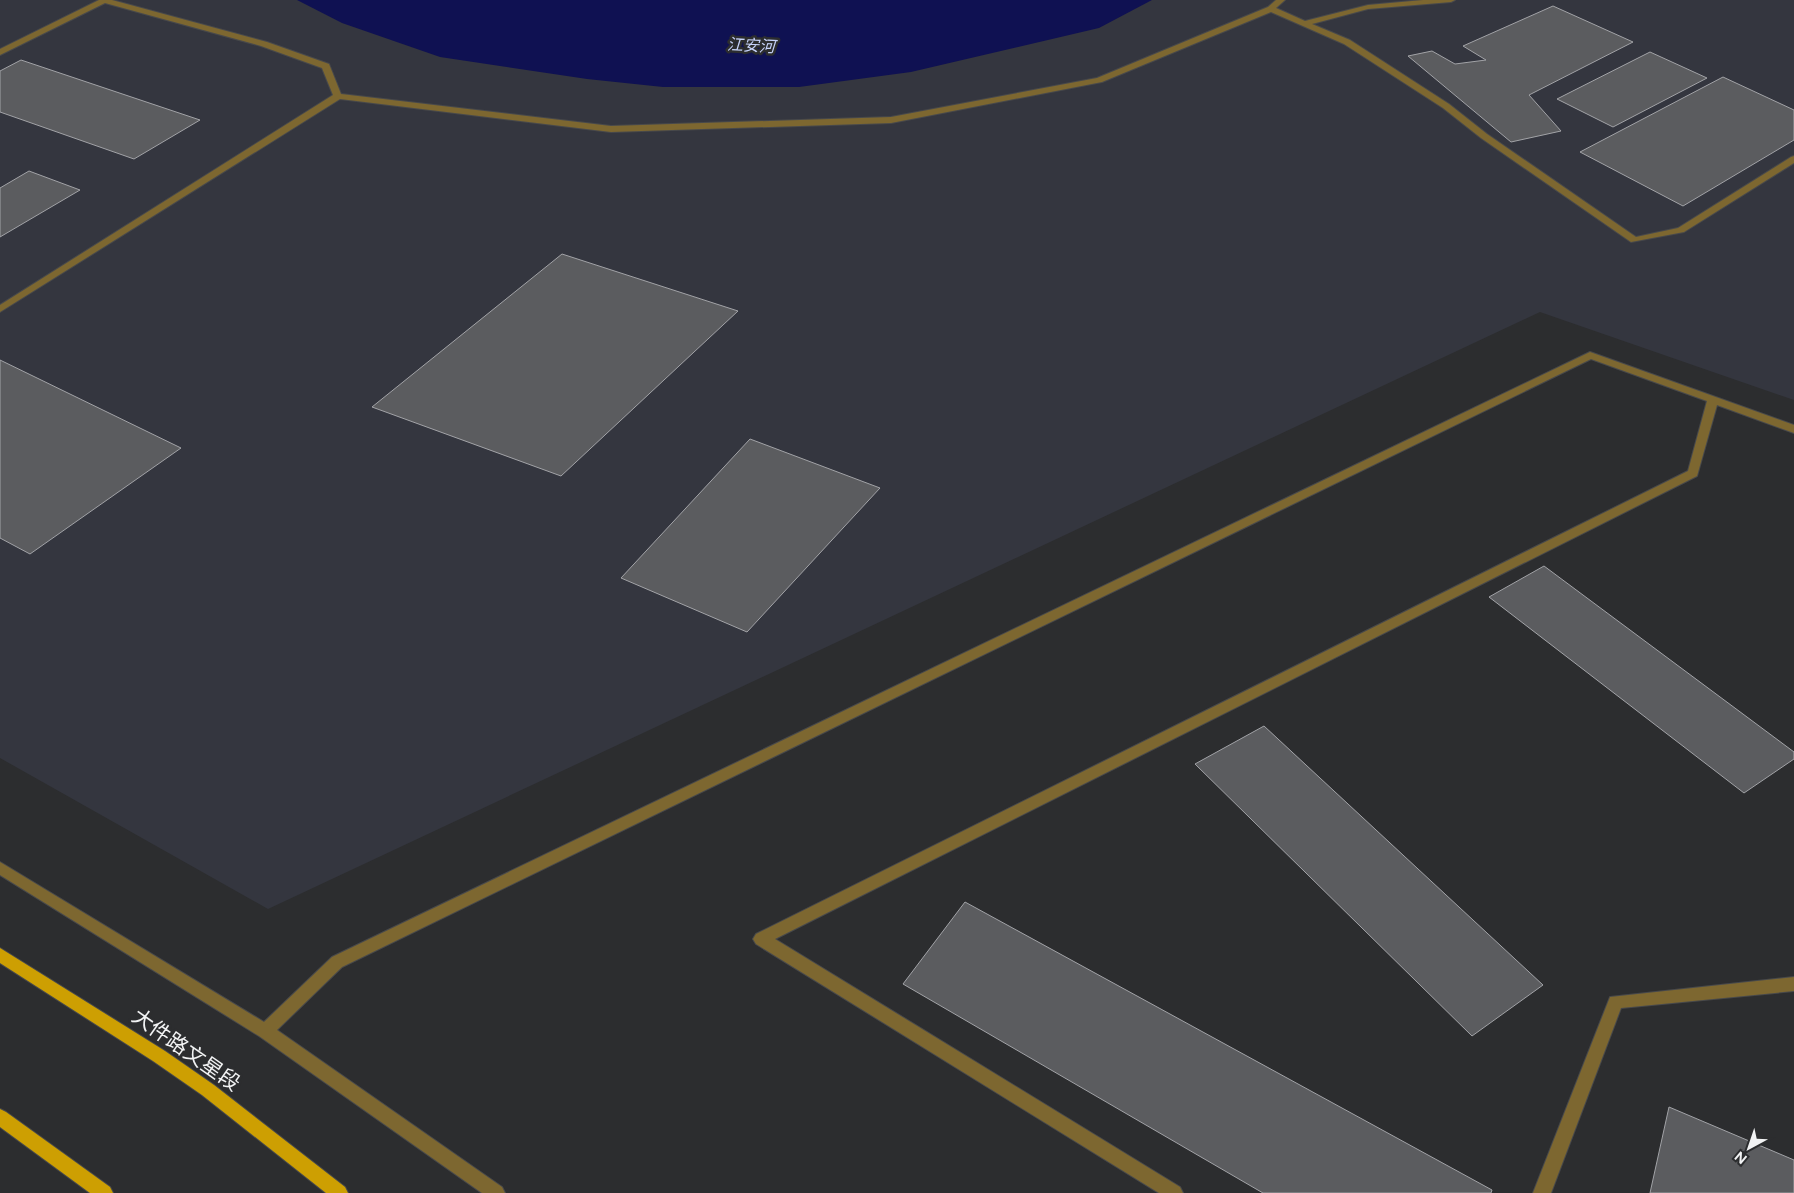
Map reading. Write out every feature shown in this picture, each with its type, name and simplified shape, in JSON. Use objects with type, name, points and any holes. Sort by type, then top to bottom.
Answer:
[{"type":"main road","name":"大件路文星段","points":[[0,954],[159,1056],[208,1090],[339,1193]]},
{"type":"main road","points":[[0,1117],[104,1193]]},
{"type":"street","points":[[0,52],[104,0],[264,44],[326,66],[338,96]]},
{"type":"street","points":[[0,309],[338,96],[611,129],[891,120],[1099,80],[1271,9],[1281,0]]},
{"type":"street","points":[[1306,23],[1368,7],[1451,0]]},
{"type":"street","points":[[1271,9],[1348,42],[1446,106],[1484,136],[1634,240],[1681,230],[1794,159]]},
{"type":"street","points":[[265,1031],[337,962],[1590,355],[1794,429]]},
{"type":"street","points":[[1174,1193],[761,939],[1693,474],[1713,400]]},
{"type":"street","points":[[0,868],[265,1031],[496,1193]]},
{"type":"street","points":[[1542,1193],[1616,1002],[1794,984]]},
{"type":"shaded area","points":[[0,0],[1794,0],[1794,400],[1540,312],[268,909],[0,758]]},
{"type":"water","name":"江安河","points":[[297,0],[1152,0],[1099,28],[911,72],[799,87],[663,87],[587,79],[440,57],[342,23]]},
{"type":"building","points":[[1553,6],[1633,42],[1529,95],[1561,131],[1511,142],[1408,56],[1432,51],[1455,64],[1486,60],[1463,46]]},
{"type":"building","points":[[1650,52],[1707,78],[1613,127],[1557,99]]},
{"type":"building","points":[[21,60],[200,120],[134,159],[0,112],[0,71]]},
{"type":"building","points":[[1723,77],[1794,110],[1794,140],[1683,206],[1580,152]]},
{"type":"building","points":[[29,171],[80,190],[0,237],[0,188]]},
{"type":"building","points":[[562,254],[738,311],[561,476],[372,407]]},
{"type":"building","points":[[0,360],[181,448],[30,554],[0,538]]},
{"type":"building","points":[[750,439],[880,488],[747,632],[621,578]]},
{"type":"building","points":[[1544,566],[1794,752],[1794,759],[1744,793],[1489,597]]},
{"type":"building","points":[[1264,726],[1543,985],[1472,1036],[1195,764]]},
{"type":"building","points":[[965,902],[1492,1190],[1491,1193],[1263,1193],[903,984]]},
{"type":"building","points":[[1669,1107],[1794,1160],[1794,1193],[1650,1193]]}]
